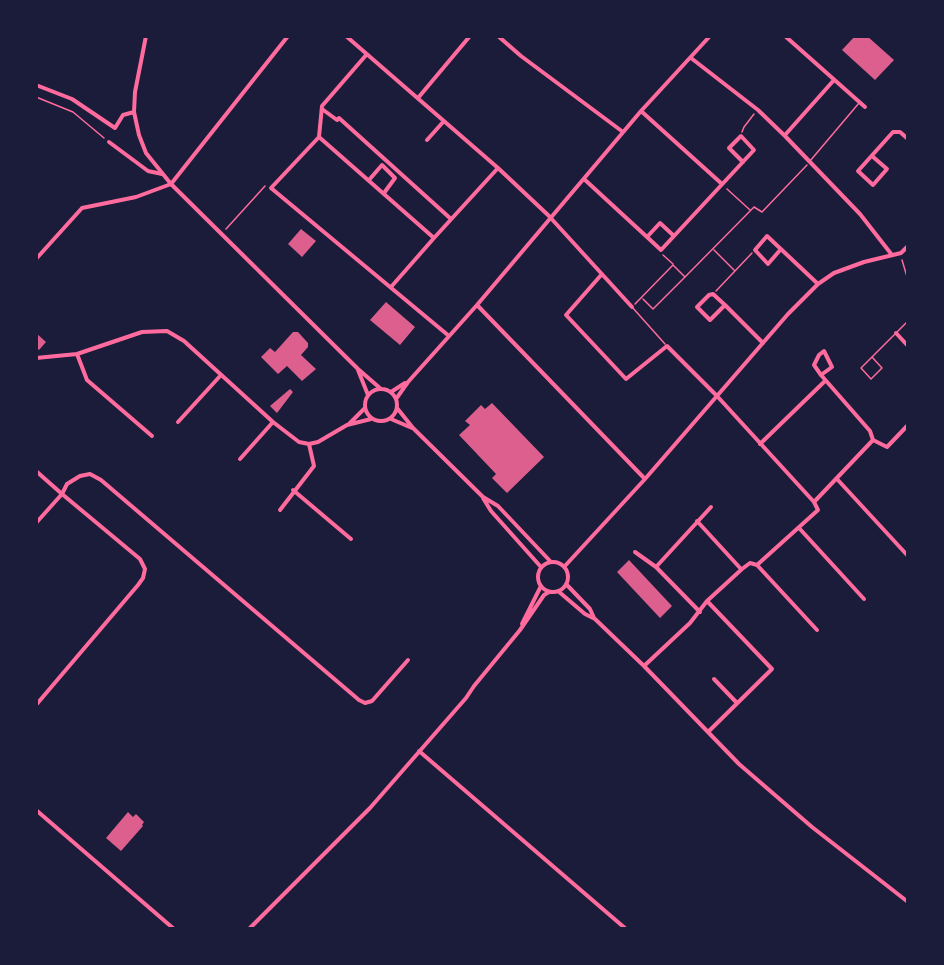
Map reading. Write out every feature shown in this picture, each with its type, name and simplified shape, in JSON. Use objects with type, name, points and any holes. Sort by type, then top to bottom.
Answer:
[{"type":"street","points":[[146,36],[135,92],[134,112],[146,153],[162,175],[358,369],[381,389],[391,392],[398,408],[413,428],[483,497],[498,506],[550,562]]},
{"type":"street","points":[[36,259],[82,208],[136,197],[171,184],[288,36]]},
{"type":"street","points":[[346,36],[498,168],[551,218],[632,307]]},
{"type":"street","points":[[418,98],[470,36]]},
{"type":"street","points":[[498,36],[623,132]]},
{"type":"street","points":[[396,399],[408,381],[477,305],[641,111],[710,36]]},
{"type":"street","points":[[785,36],[865,107]]},
{"type":"street","points":[[367,54],[322,109],[319,137],[272,188],[449,336]]},
{"type":"street","points":[[691,58],[758,110],[785,135],[860,214],[892,255]]},
{"type":"street","points":[[785,135],[834,80]]},
{"type":"street","points":[[36,85],[72,99],[115,128],[123,115],[134,112]]},
{"type":"street","points":[[322,109],[338,120],[339,118],[451,219]]},
{"type":"street","points":[[641,111],[722,184]]},
{"type":"street","points":[[427,141],[444,121]]},
{"type":"street","points":[[872,156],[887,169],[873,185],[858,171],[893,132],[900,132],[908,139]]},
{"type":"street","points":[[584,179],[661,250],[722,184],[743,162],[754,150],[741,136],[729,148],[743,162]]},
{"type":"street","points":[[319,137],[434,238]]},
{"type":"street","points":[[109,142],[148,171],[162,175]]},
{"type":"street","points":[[369,180],[382,165],[395,178],[384,193]]},
{"type":"street","points":[[391,287],[498,168]]},
{"type":"street","points":[[647,237],[660,223],[674,236]]},
{"type":"street","points":[[781,249],[768,264],[755,250],[767,236],[781,249],[818,284]]},
{"type":"street","points":[[564,567],[818,284],[834,273],[901,253],[908,246]]},
{"type":"street","points":[[602,274],[566,315],[626,379],[667,346],[717,396],[814,502],[818,510],[757,565]]},
{"type":"street","points":[[725,305],[710,320],[697,307],[709,295],[714,294],[725,305],[763,343]]},
{"type":"street","points":[[477,305],[645,479]]},
{"type":"street","points":[[36,358],[77,354],[142,332],[167,331],[184,341],[293,439],[309,444],[318,442],[347,425],[365,407],[368,395],[358,369]]},
{"type":"street","points":[[896,333],[908,346]]},
{"type":"street","points":[[821,375],[832,367],[825,351],[819,355],[814,365],[825,381],[870,432],[873,440],[887,447],[908,425]]},
{"type":"street","points":[[77,354],[87,380],[152,436]]},
{"type":"street","points":[[178,422],[221,375]]},
{"type":"street","points":[[391,392],[408,381]]},
{"type":"street","points":[[760,444],[825,381]]},
{"type":"street","points":[[368,395],[381,389]]},
{"type":"street","points":[[365,407],[371,419]]},
{"type":"street","points":[[391,419],[398,408]]},
{"type":"street","points":[[347,425],[371,419],[380,422],[391,419],[413,428]]},
{"type":"street","points":[[240,459],[273,422]]},
{"type":"street","points":[[814,502],[873,440]]},
{"type":"street","points":[[280,510],[293,490],[314,466],[309,444]]},
{"type":"street","points":[[36,471],[140,559],[144,569],[143,578],[138,585],[36,705]]},
{"type":"street","points":[[36,523],[62,494],[67,484],[80,476],[90,474],[101,480],[359,700],[365,703],[372,700],[408,660]]},
{"type":"street","points":[[837,479],[908,556]]},
{"type":"street","points":[[293,490],[351,539]]},
{"type":"street","points":[[483,497],[491,511],[541,567]]},
{"type":"street","points":[[656,567],[711,507]]},
{"type":"street","points":[[697,520],[742,569]]},
{"type":"street","points":[[799,528],[864,599]]},
{"type":"street","points":[[635,552],[656,567],[700,612]]},
{"type":"street","points":[[249,929],[370,808],[466,698],[520,630],[544,595],[558,591],[566,584],[568,576],[564,567],[558,563],[550,562],[541,567],[537,577],[541,586],[549,592]]},
{"type":"street","points":[[644,666],[700,612],[707,600],[750,563],[757,565],[817,630]]},
{"type":"street","points":[[566,584],[590,609],[595,619]]},
{"type":"street","points":[[520,630],[541,586]]},
{"type":"street","points":[[558,591],[585,614],[595,619],[772,794],[908,902]]},
{"type":"street","points":[[707,600],[772,669],[708,732]]},
{"type":"street","points":[[714,679],[737,703]]},
{"type":"street","points":[[419,751],[626,929]]},
{"type":"street","points":[[36,810],[174,929]]},
{"type":"lane","points":[[810,161],[860,102]]},
{"type":"lane","points":[[632,307],[667,346]]},
{"type":"lane","points":[[872,357],[882,368],[871,379],[861,368],[872,357],[896,333],[908,321]]},
{"type":"path","points":[[36,97],[73,112],[109,142]]},
{"type":"path","points":[[741,136],[744,127],[758,110]]},
{"type":"path","points":[[642,298],[653,309],[754,207],[762,212],[810,161]]},
{"type":"path","points":[[722,184],[751,210]]},
{"type":"path","points":[[222,234],[264,186],[272,188]]},
{"type":"path","points":[[713,249],[735,271]]},
{"type":"path","points":[[661,250],[661,253],[686,276]]},
{"type":"path","points":[[714,294],[755,250]]},
{"type":"path","points":[[901,253],[908,280]]},
{"type":"path","points":[[632,307],[673,265]]},
{"type":"building","points":[[855,36],[867,36],[894,60],[875,80],[842,50]]},
{"type":"building","points":[[301,229],[316,241],[302,257],[288,244]]},
{"type":"building","points":[[386,302],[415,327],[400,345],[370,320]]},
{"type":"building","points":[[293,332],[298,332],[308,343],[308,347],[301,355],[316,369],[302,381],[287,366],[278,374],[261,357],[270,348],[275,352]]},
{"type":"building","points":[[36,333],[46,342],[39,350],[36,347]]},
{"type":"building","points":[[290,389],[293,392],[277,413],[270,406]]},
{"type":"building","points":[[492,403],[544,457],[507,493],[492,478],[496,474],[459,435],[470,425],[465,421],[481,405],[485,409]]},
{"type":"building","points":[[629,560],[672,606],[660,618],[617,572]]},
{"type":"building","points":[[128,812],[133,817],[136,814],[144,822],[121,851],[106,838]]}]
